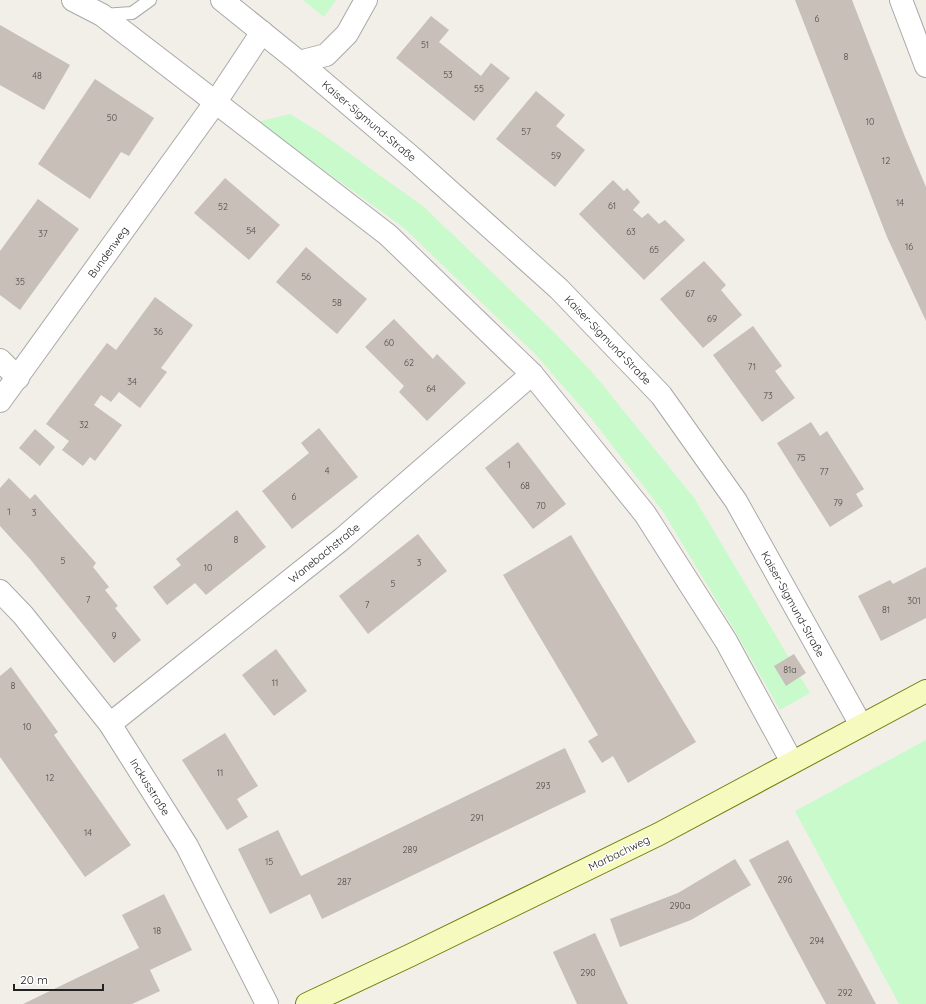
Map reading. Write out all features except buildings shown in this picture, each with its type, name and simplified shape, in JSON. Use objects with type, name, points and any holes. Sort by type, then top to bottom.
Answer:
[{"type":"main road","name":"Marbachweg","points":[[307,1004],[411,955],[652,837],[926,691]]},
{"type":"street","points":[[73,0],[102,16],[388,235],[532,374],[646,514],[726,641],[792,762]]},
{"type":"street","name":"Kaiser-Sigmund-Straße","points":[[222,0],[299,62],[416,161],[559,289],[661,395],[736,501],[861,725]]},
{"type":"street","points":[[299,62],[326,55],[347,34],[366,0]]},
{"type":"street","points":[[901,0],[926,66]]},
{"type":"street","points":[[215,103],[262,32]]},
{"type":"street","name":"Bundenweg","points":[[0,401],[215,103]]},
{"type":"street","points":[[0,360],[18,378]]},
{"type":"street","name":"Wanebachstraße","points":[[110,724],[342,539],[532,374]]},
{"type":"street","name":"Inckusstraße","points":[[0,591],[23,615],[110,724],[187,846],[267,1004]]},
{"type":"lane","points":[[102,16],[132,13],[150,0]]},
{"type":"green space","points":[[303,0],[336,0],[324,17]]},
{"type":"green space","points":[[290,114],[321,133],[424,207],[551,329],[593,373],[695,499],[810,693],[780,710],[738,636],[662,510],[591,418],[536,355],[403,227],[257,122]]},
{"type":"green space","points":[[926,740],[926,1004],[899,1004],[795,811]]}]
